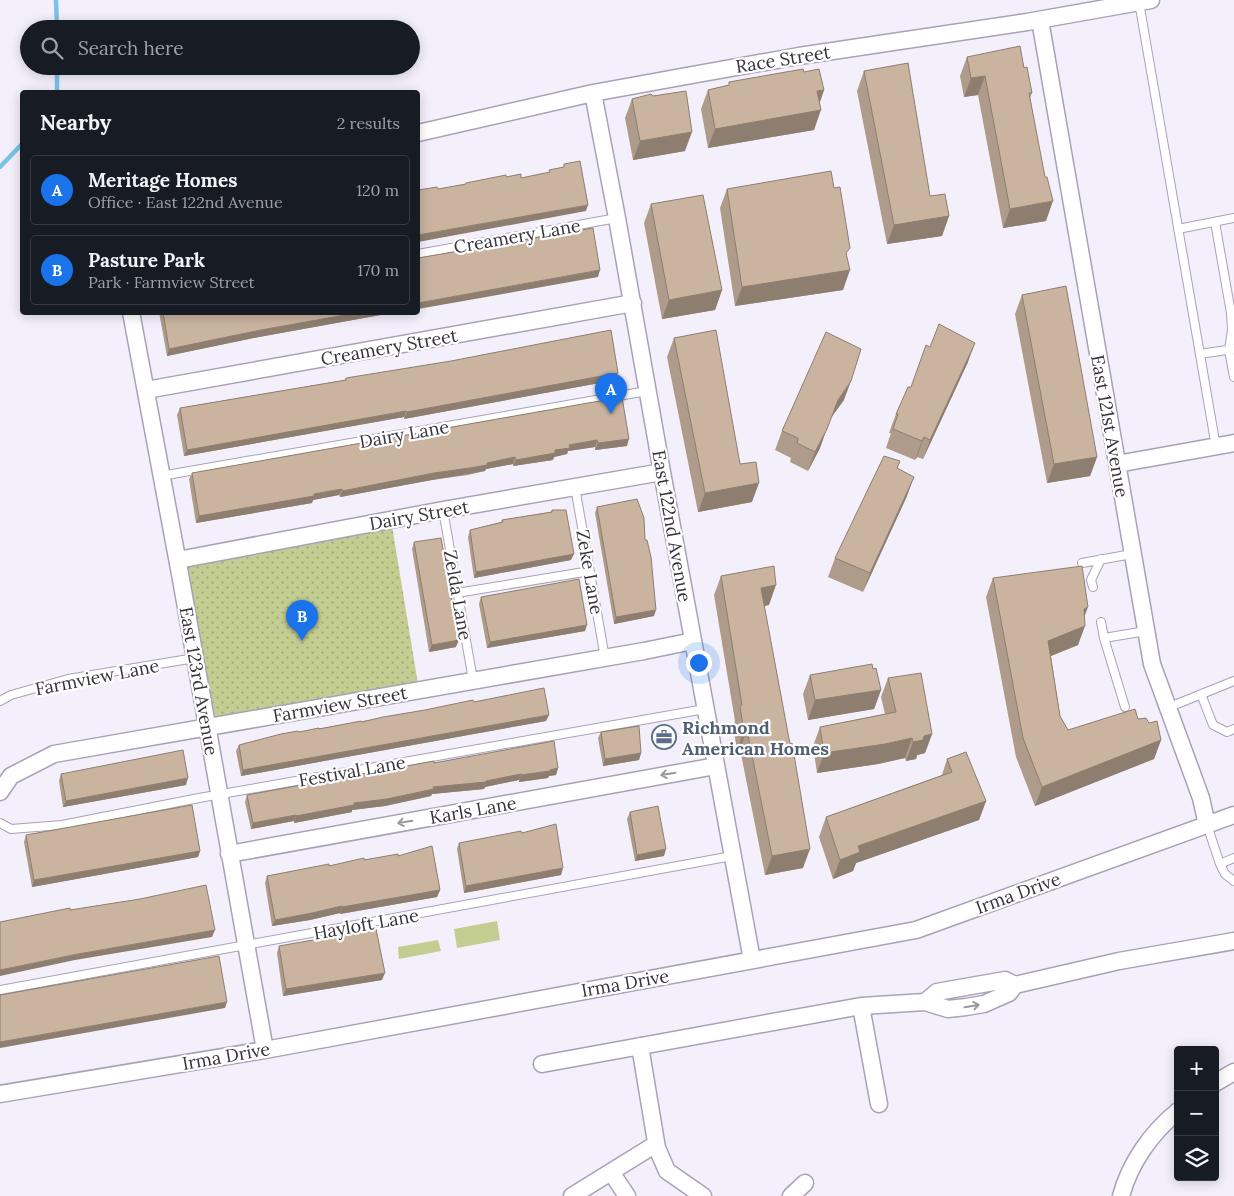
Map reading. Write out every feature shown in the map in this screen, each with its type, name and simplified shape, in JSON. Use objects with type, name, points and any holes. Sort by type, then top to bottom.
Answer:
[{"type":"street","name":"Race Street","points":[[420,133],[593,93],[798,56],[1040,20],[1145,1]]},
{"type":"street","name":"East 121st Avenue","points":[[1040,20],[1152,664],[1201,798],[1207,825]]},
{"type":"street","name":"East 122nd Avenue","points":[[593,93],[752,960]]},
{"type":"street","name":"Creamery Street","points":[[146,390],[633,303]]},
{"type":"street","name":"East 123rd Avenue","points":[[132,315],[196,658],[265,1050]]},
{"type":"street","points":[[1117,464],[1234,444]]},
{"type":"street","name":"Dairy Street","points":[[178,560],[443,510],[662,472]]},
{"type":"street","name":"Farmview Street","points":[[0,792],[11,776],[54,754],[693,641]]},
{"type":"street","name":"Karls Lane","points":[[230,854],[716,766]]},
{"type":"street","name":"Irma Drive","points":[[0,1094],[265,1050],[916,930],[1234,815]]},
{"type":"street","points":[[542,1064],[861,1006],[925,1002],[948,1009],[984,1004],[1009,993],[1015,985],[1119,961],[1234,942]]},
{"type":"street","points":[[861,1006],[879,1104]]},
{"type":"street","points":[[640,1046],[656,1144],[667,1171],[703,1196]]},
{"type":"street","points":[[1219,1081],[1234,1072]]},
{"type":"street","points":[[1121,1196],[1124,1184],[1138,1156],[1163,1123],[1174,1114]]},
{"type":"street","points":[[572,1196],[656,1144]]},
{"type":"street","points":[[611,1172],[628,1196]]},
{"type":"street","points":[[791,1196],[805,1182]]},
{"type":"lane","points":[[1145,1],[1178,228],[1216,447]]},
{"type":"lane","name":"Creamery Lane","points":[[420,254],[617,218]]},
{"type":"lane","points":[[1178,228],[1234,218]]},
{"type":"lane","points":[[1215,222],[1231,313],[1234,376]]},
{"type":"lane","points":[[1200,354],[1232,349]]},
{"type":"lane","name":"Dairy Lane","points":[[161,476],[647,391]]},
{"type":"lane","name":"Zeke Lane","points":[[574,487],[605,658]]},
{"type":"lane","name":"Zelda Lane","points":[[443,510],[473,680]]},
{"type":"lane","points":[[1082,563],[1132,554]]},
{"type":"lane","points":[[1093,587],[1091,580],[1101,559]]},
{"type":"lane","points":[[457,593],[590,571]]},
{"type":"lane","points":[[1101,622],[1125,707]]},
{"type":"lane","points":[[1104,638],[1146,631]]},
{"type":"lane","name":"Farmview Lane","points":[[0,701],[11,695],[68,679],[196,658]]},
{"type":"lane","points":[[1168,708],[1234,681]]},
{"type":"lane","points":[[1201,694],[1213,725],[1227,732],[1234,730]]},
{"type":"lane","name":"Festival Lane","points":[[0,823],[11,829],[62,825],[219,795],[705,709]]},
{"type":"lane","points":[[1207,825],[1220,864],[1225,874],[1234,881]]},
{"type":"lane","name":"Hayloft Lane","points":[[0,990],[732,856]]},
{"type":"lane","points":[[1220,864],[1234,858]]},
{"type":"lane","points":[[1225,874],[1234,874]]},
{"type":"green space","points":[[391,520],[419,690],[208,727],[178,560]]},
{"type":"green space","points":[[497,921],[500,940],[457,948],[454,929]]},
{"type":"green space","points":[[438,940],[441,951],[399,959],[398,947]]},
{"type":"building","points":[[1020,46],[1024,68],[1027,67],[1032,93],[1029,93],[1045,177],[1047,177],[1053,201],[1010,209],[985,76],[971,78],[967,57]]},
{"type":"building","points":[[908,63],[930,196],[945,194],[949,216],[894,225],[864,71]]},
{"type":"building","points":[[803,69],[804,72],[819,69],[824,90],[817,91],[821,110],[715,129],[708,90],[729,85],[729,82]]},
{"type":"building","points":[[686,91],[692,132],[640,141],[632,99],[651,94],[653,96]]},
{"type":"building","points":[[580,161],[588,205],[420,235],[420,190],[437,187],[438,189],[506,175],[506,177],[521,174],[521,178],[550,172],[549,170],[564,167],[564,164]]},
{"type":"building","points":[[831,171],[834,188],[840,187],[850,248],[846,253],[850,270],[742,287],[727,189]]},
{"type":"building","points":[[703,195],[722,290],[669,300],[651,204]]},
{"type":"building","points":[[593,228],[600,270],[420,303],[420,258]]},
{"type":"building","points":[[1066,286],[1097,457],[1054,464],[1022,295]]},
{"type":"building","points":[[163,315],[345,315],[261,330],[169,349]]},
{"type":"building","points":[[939,324],[975,343],[930,440],[924,437],[922,441],[893,429],[898,414],[896,414],[908,387],[911,387],[926,345],[930,347]]},
{"type":"building","points":[[611,330],[618,373],[187,450],[180,408],[451,361]]},
{"type":"building","points":[[716,330],[740,464],[756,462],[759,483],[705,493],[674,338]]},
{"type":"building","points":[[826,332],[861,349],[851,381],[838,400],[827,429],[815,452],[797,443],[798,438],[782,431]]},
{"type":"building","points":[[622,397],[629,439],[598,443],[597,440],[569,445],[570,448],[555,450],[555,453],[516,460],[515,457],[487,463],[487,465],[342,491],[342,489],[314,494],[314,496],[199,516],[192,473]]},
{"type":"building","points":[[884,456],[900,461],[897,468],[914,477],[870,573],[835,558]]},
{"type":"building","points":[[637,499],[644,518],[645,540],[647,540],[651,557],[656,610],[616,617],[597,507]]},
{"type":"building","points":[[552,510],[566,510],[574,554],[476,572],[470,530],[503,522],[502,520],[552,512]]},
{"type":"building","points":[[441,538],[459,640],[432,645],[414,542]]},
{"type":"building","points":[[774,566],[776,585],[761,588],[790,744],[792,743],[810,849],[772,856],[747,730],[744,731],[740,707],[742,705],[721,576]]},
{"type":"building","points":[[1082,566],[1088,607],[1084,609],[1085,626],[1048,641],[1060,716],[1068,730],[1135,709],[1138,719],[1146,718],[1149,723],[1157,721],[1161,740],[1042,787],[1023,738],[993,578]]},
{"type":"building","points":[[579,579],[587,625],[490,642],[481,597]]},
{"type":"building","points":[[872,664],[873,669],[876,668],[881,690],[815,700],[810,675]]},
{"type":"building","points":[[921,673],[932,734],[924,736],[923,740],[913,742],[912,738],[824,753],[820,727],[896,712],[888,678]]},
{"type":"building","points":[[544,688],[549,715],[243,770],[239,745],[281,734],[362,722]]},
{"type":"building","points":[[639,726],[641,753],[605,759],[601,732]]},
{"type":"building","points":[[554,741],[558,768],[550,771],[521,774],[486,782],[433,787],[434,789],[387,799],[354,803],[354,805],[253,823],[247,795]]},
{"type":"building","points":[[183,750],[188,778],[66,801],[61,774]]},
{"type":"building","points":[[966,752],[986,801],[858,846],[860,852],[840,860],[826,817],[952,772],[947,759]]},
{"type":"building","points":[[192,805],[200,851],[34,880],[26,835]]},
{"type":"building","points":[[658,806],[666,849],[637,855],[630,812]]},
{"type":"building","points":[[556,824],[563,868],[466,886],[459,843],[521,831],[522,833]]},
{"type":"building","points":[[432,846],[440,890],[342,906],[275,920],[267,876],[364,858],[364,860],[398,854],[398,856]]},
{"type":"building","points":[[206,885],[215,930],[0,970],[0,922],[70,908],[70,910],[140,899]]},
{"type":"building","points":[[376,929],[385,973],[286,989],[279,946]]},
{"type":"building","points":[[219,956],[227,1002],[0,1042],[0,995]]},
{"type":"waterway","points":[[56,0],[57,20]]},
{"type":"waterway","points":[[57,75],[57,90]]},
{"type":"waterway","points":[[0,167],[20,146]]},
{"type":"place","name":"Meritage Homes","points":[[611,414]]},
{"type":"place","name":"Pasture Park","points":[[302,641]]},
{"type":"place","name":"Richmond American Homes","points":[[664,737]]}]
